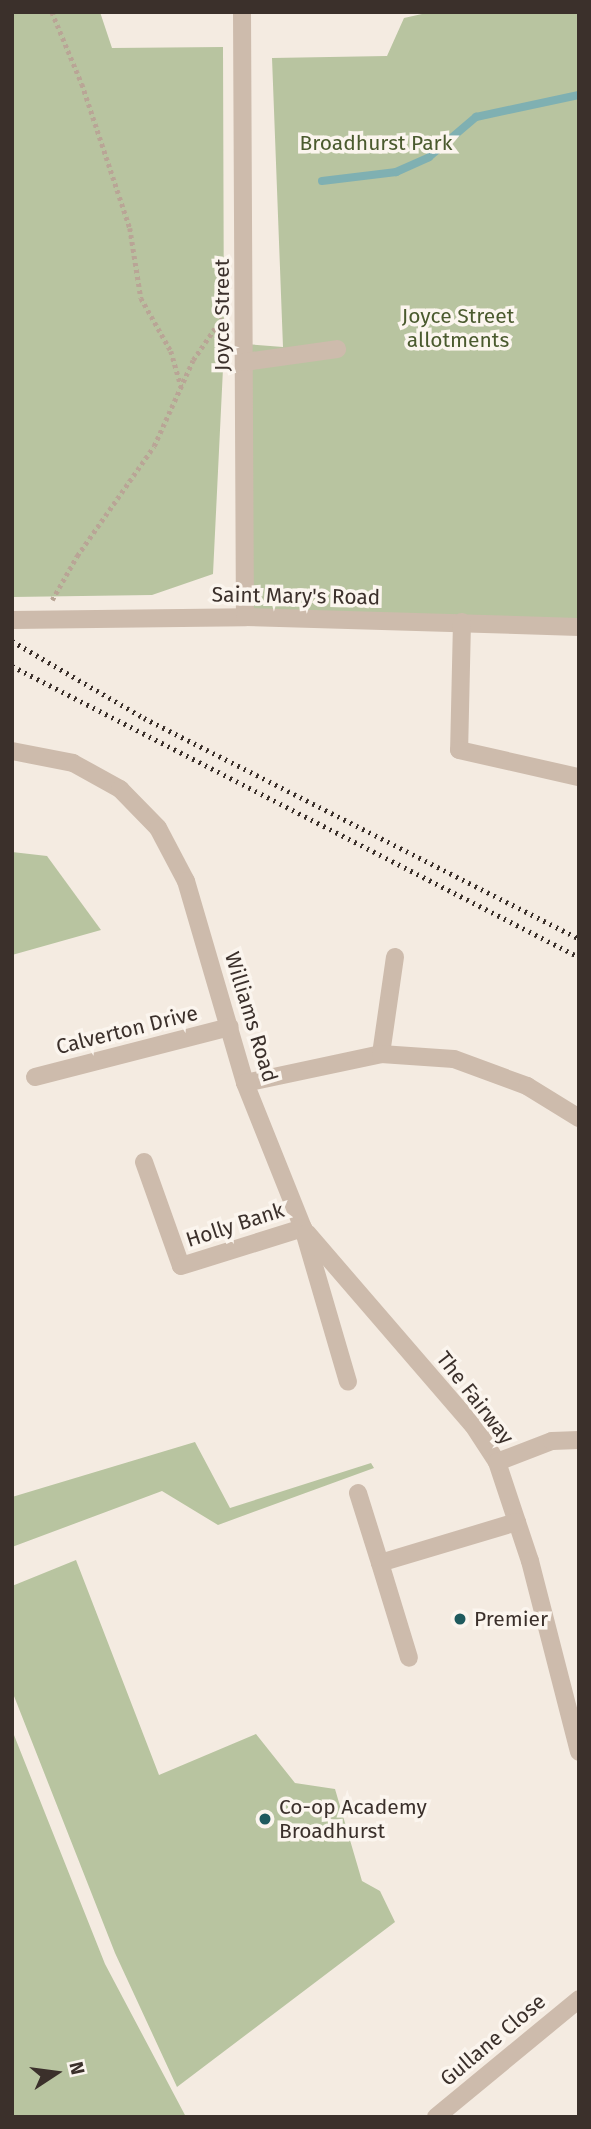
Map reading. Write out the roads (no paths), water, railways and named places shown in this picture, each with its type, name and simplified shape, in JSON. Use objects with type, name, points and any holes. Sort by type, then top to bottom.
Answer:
[{"type":"street","name":"Joyce Street","points":[[242,12],[245,617]]},
{"type":"street","points":[[245,362],[337,349]]},
{"type":"street","name":"Saint Mary's Road","points":[[12,620],[245,617],[462,622],[579,628]]},
{"type":"street","points":[[462,622],[459,750],[578,777]]},
{"type":"street","name":"Williams Road","points":[[12,751],[73,763],[120,789],[158,828],[186,881],[246,1083],[303,1228],[348,1382]]},
{"type":"street","points":[[382,1054],[395,957]]},
{"type":"street","name":"Calverton Drive","points":[[35,1077],[230,1027]]},
{"type":"street","points":[[246,1083],[382,1054],[454,1059],[527,1086],[579,1118]]},
{"type":"street","name":"Holly Bank","points":[[144,1162],[181,1266],[303,1228]]},
{"type":"street","name":"The Fairway","points":[[303,1228],[473,1425],[497,1462],[517,1522],[579,1752]]},
{"type":"street","points":[[497,1462],[552,1441],[579,1440]]},
{"type":"street","points":[[358,1493],[409,1658]]},
{"type":"street","points":[[380,1563],[517,1522]]},
{"type":"street","name":"Gullane Close","points":[[436,2117],[579,1999]]},
{"type":"waterway","points":[[322,181],[396,172],[429,157],[476,117],[579,95]]},
{"type":"railway","points":[[12,641],[144,718],[579,939]]},
{"type":"railway","points":[[12,666],[579,957]]},
{"type":"place","name":"Premier","points":[[460,1619]]},
{"type":"place","name":"Co-op Academy Broadhurst","points":[[265,1819]]},
{"type":"park label","name":"Broadhurst Park","points":[[376,143]]},
{"type":"park label","name":"Joyce Street allotments","points":[[458,328]]}]
